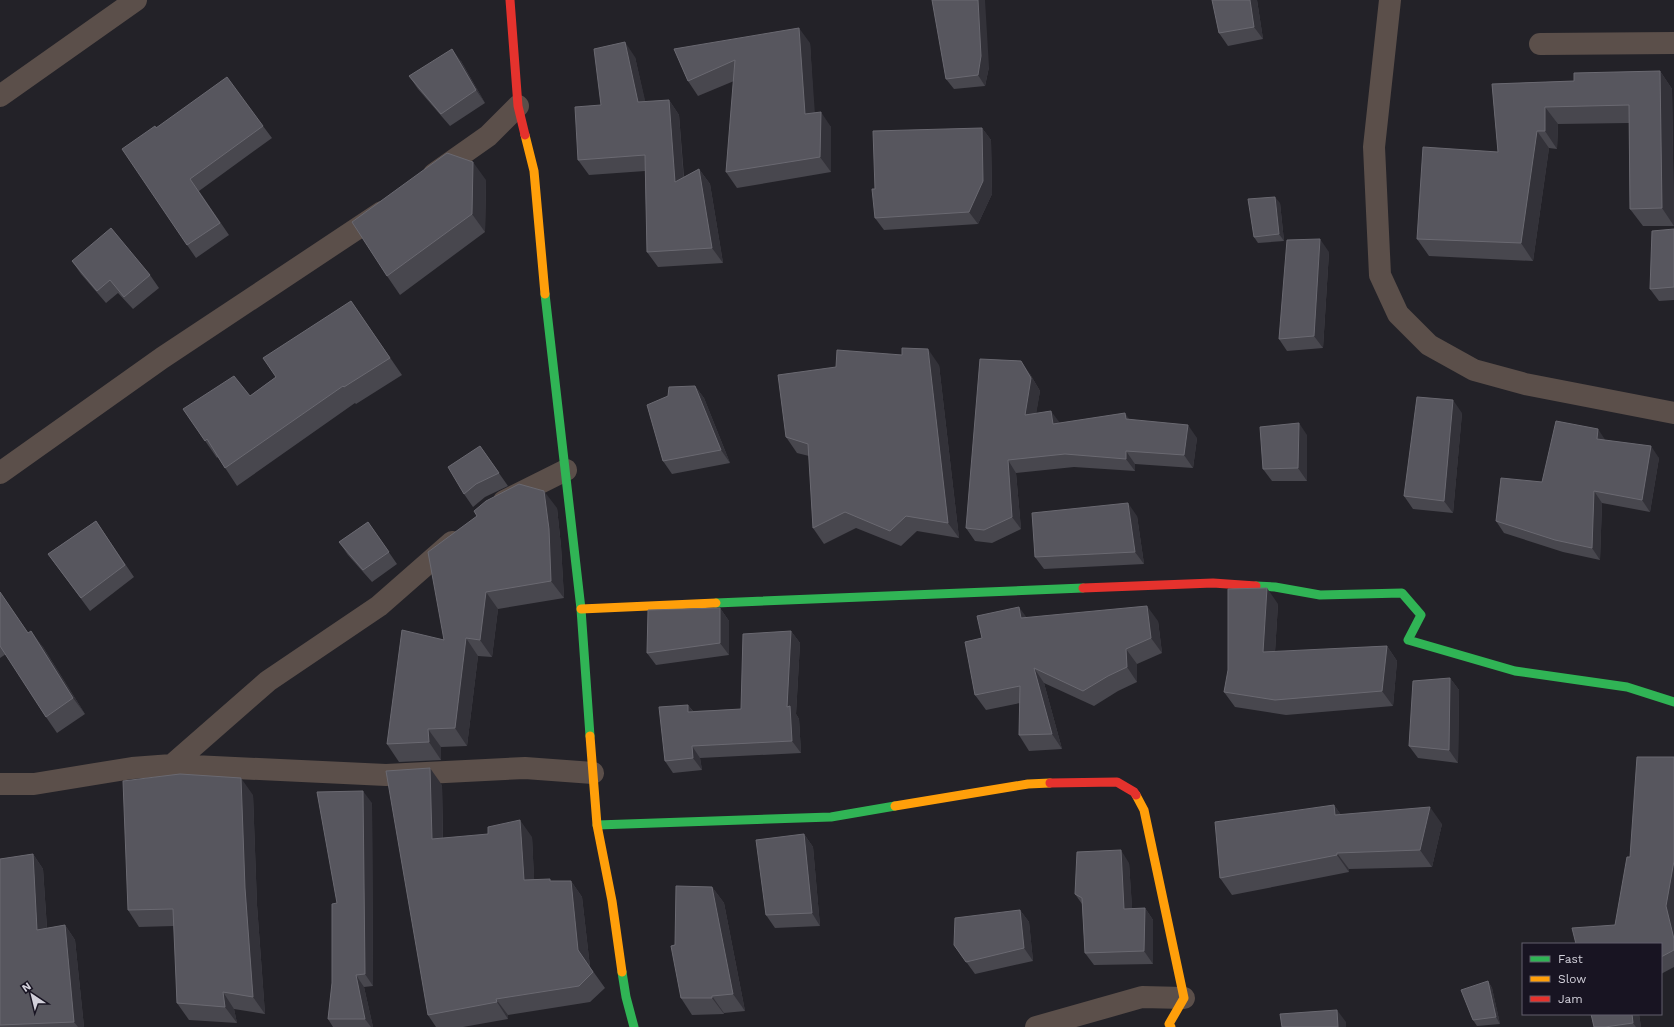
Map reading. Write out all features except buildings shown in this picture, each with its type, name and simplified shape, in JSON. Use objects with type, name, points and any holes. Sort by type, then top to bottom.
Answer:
[{"type":"street","points":[[0,96],[136,0]]},
{"type":"street","points":[[510,0],[518,106],[534,172],[546,306],[581,609],[598,825],[612,902],[626,997],[634,1027]]},
{"type":"street","points":[[1390,0],[1374,147],[1380,274],[1398,314],[1429,346],[1474,370],[1525,384],[1674,413]]},
{"type":"street","points":[[1540,44],[1674,43]]},
{"type":"street","points":[[420,184],[488,136],[518,106]]},
{"type":"street","points":[[0,473],[162,358],[396,202]]},
{"type":"street","points":[[485,514],[491,508],[566,470]]},
{"type":"street","points":[[172,765],[268,681],[379,606],[468,529]]},
{"type":"street","points":[[581,609],[1213,583],[1275,587],[1320,595],[1402,593],[1421,615],[1408,640],[1516,671],[1627,688],[1674,702]]},
{"type":"street","points":[[0,784],[34,784],[132,768],[172,765],[386,775],[526,768],[594,773]]},
{"type":"street","points":[[598,825],[831,818],[1028,784],[1117,782],[1134,792],[1144,810],[1184,998],[1170,1024],[1171,1027]]},
{"type":"street","points":[[1036,1027],[1142,997],[1184,998]]},
{"type":"traffic: fast","points":[[545,294],[581,609],[590,736]]},
{"type":"traffic: fast","points":[[1256,586],[1275,587],[1320,595],[1402,593],[1421,615],[1408,640],[1515,671],[1627,687],[1674,702]]},
{"type":"traffic: fast","points":[[716,603],[1083,588]]},
{"type":"traffic: fast","points":[[597,825],[831,817],[895,806]]},
{"type":"traffic: fast","points":[[622,972],[626,997],[634,1027]]},
{"type":"traffic: slow","points":[[525,135],[534,171],[545,294]]},
{"type":"traffic: slow","points":[[581,609],[716,603]]},
{"type":"traffic: slow","points":[[590,736],[597,825],[612,901],[622,972]]},
{"type":"traffic: slow","points":[[895,806],[1028,784],[1050,783]]},
{"type":"traffic: slow","points":[[1136,795],[1144,810],[1184,998],[1169,1024],[1171,1027]]},
{"type":"traffic: jam","points":[[510,0],[518,106],[525,135]]},
{"type":"traffic: jam","points":[[1083,588],[1213,583],[1256,586]]},
{"type":"traffic: jam","points":[[1050,783],[1117,782],[1134,792],[1136,795]]}]
